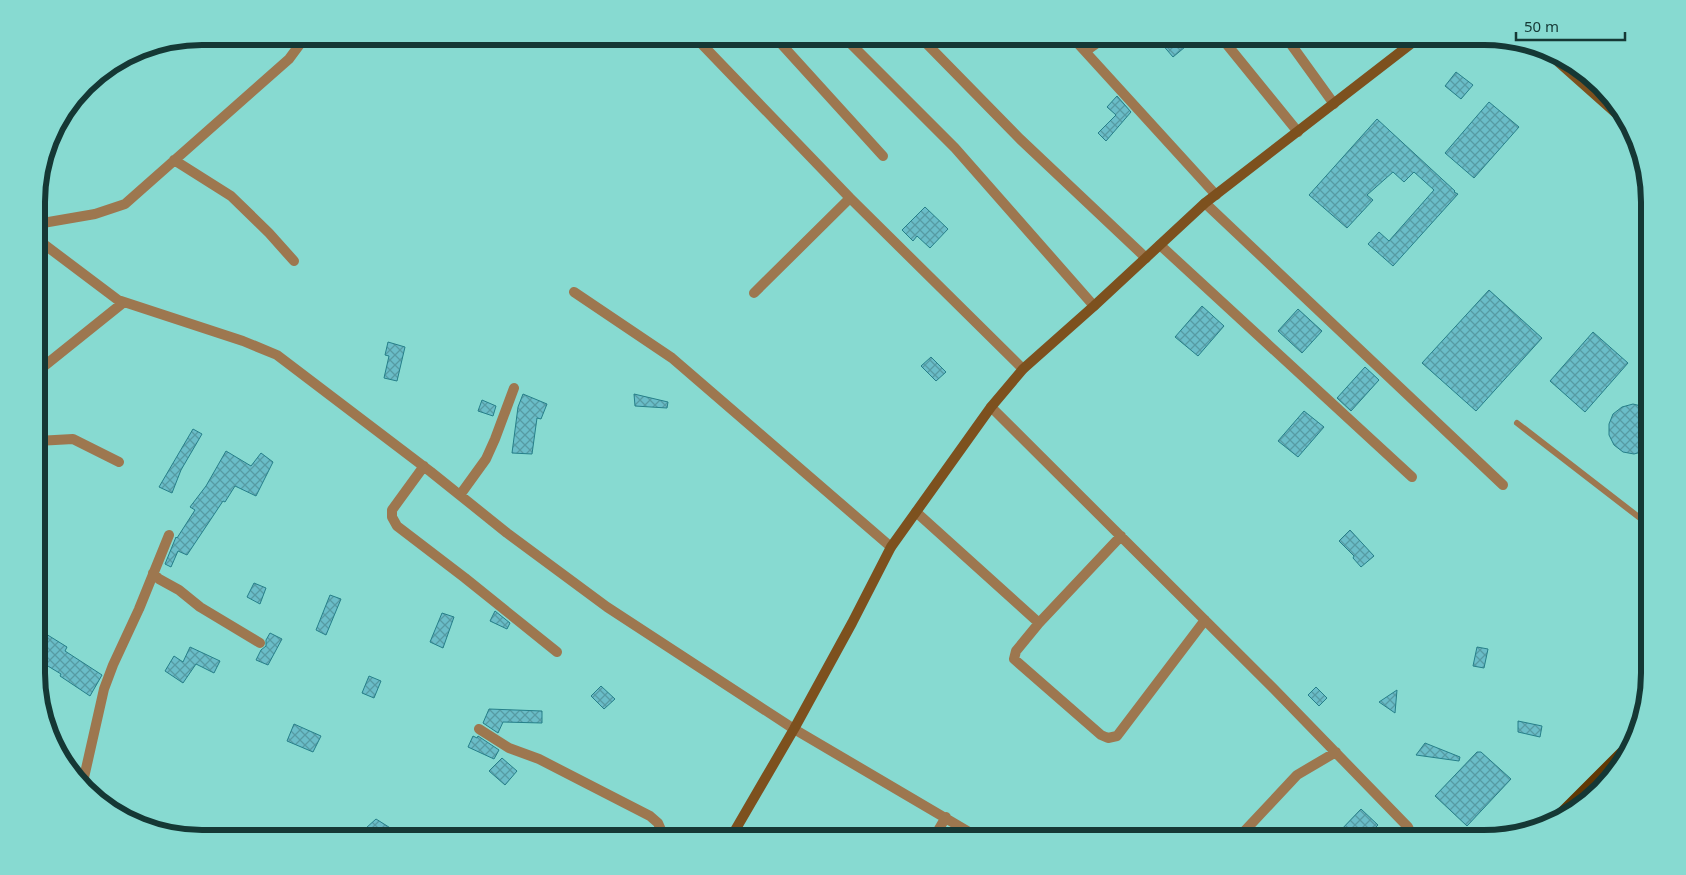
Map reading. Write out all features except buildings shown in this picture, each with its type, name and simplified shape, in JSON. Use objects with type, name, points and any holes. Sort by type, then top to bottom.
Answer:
[{"type":"main road","points":[[1571,804],[1615,760]]},
{"type":"street","points":[[45,223],[95,214],[125,204],[288,59],[299,45]]},
{"type":"street","points":[[703,45],[850,198],[1023,369]]},
{"type":"street","points":[[782,45],[883,156]]},
{"type":"street","points":[[853,45],[955,148],[1094,306]]},
{"type":"street","points":[[928,45],[1020,139],[1146,258]]},
{"type":"street","points":[[1080,45],[1216,195]]},
{"type":"street","points":[[1086,51],[1094,45]]},
{"type":"street","points":[[1227,45],[1298,132]]},
{"type":"street","points":[[1291,45],[1334,104]]},
{"type":"street","points":[[735,830],[794,729],[892,547],[991,407],[1023,369],[1205,203],[1409,45]]},
{"type":"street","points":[[1565,68],[1610,108]]},
{"type":"street","points":[[174,160],[231,196],[294,261]]},
{"type":"street","points":[[754,293],[850,198]]},
{"type":"street","points":[[1205,203],[1504,484]]},
{"type":"street","points":[[45,244],[111,296],[243,341],[277,355],[607,608],[794,729],[968,830]]},
{"type":"street","points":[[1160,245],[1412,477]]},
{"type":"street","points":[[574,292],[672,358],[892,547]]},
{"type":"street","points":[[45,365],[124,302]]},
{"type":"street","points":[[460,495],[486,459],[514,388]]},
{"type":"street","points":[[991,407],[1336,752],[1408,826],[1410,830]]},
{"type":"street","points":[[45,441],[73,439],[119,462]]},
{"type":"street","points":[[424,466],[392,510],[392,517],[397,526],[557,652]]},
{"type":"street","points":[[916,512],[1038,623]]},
{"type":"street","points":[[84,777],[104,690],[169,535]]},
{"type":"street","points":[[1120,536],[1038,623],[1016,651],[1014,659],[1101,735],[1108,738],[1117,736],[1205,620]]},
{"type":"street","points":[[153,573],[159,579],[180,590],[200,607],[260,644]]},
{"type":"street","points":[[479,729],[509,748],[539,759],[650,816],[658,823],[661,830]]},
{"type":"street","points":[[1245,830],[1296,775],[1336,752]]},
{"type":"street","points":[[938,830],[946,817]]},
{"type":"lane","points":[[1517,424],[1641,519]]}]
